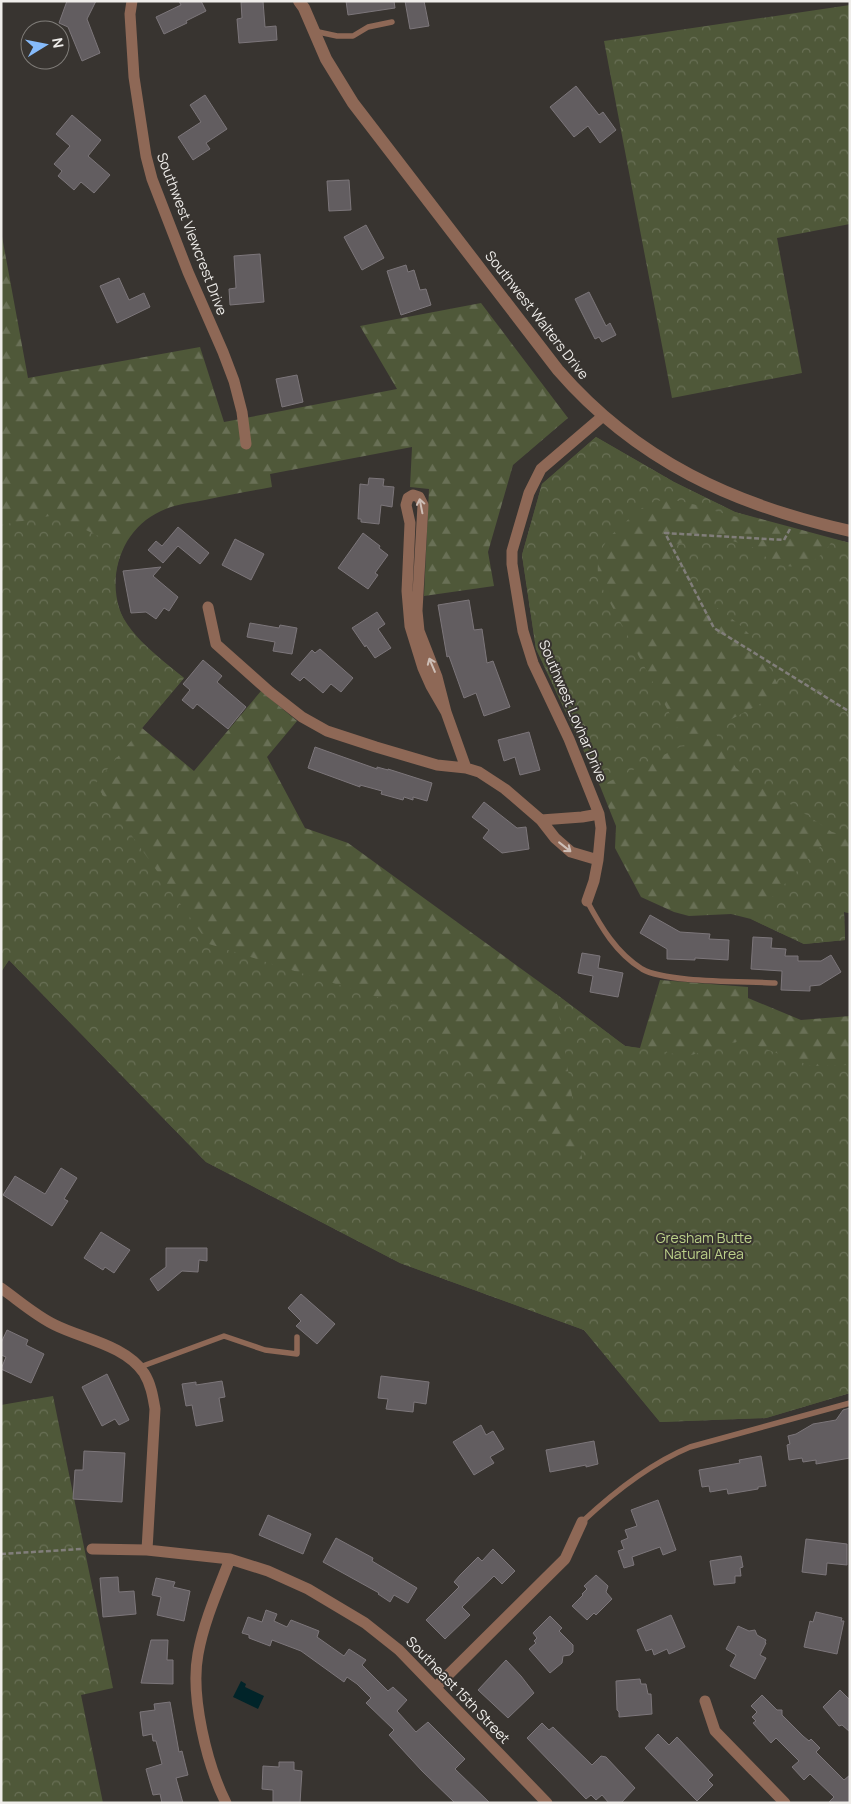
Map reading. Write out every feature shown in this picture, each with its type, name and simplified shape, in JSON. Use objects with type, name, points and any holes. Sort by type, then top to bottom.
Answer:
[{"type":"street","name":"Southwest Viewcrest Drive","points":[[132,1],[130,14],[132,57],[142,139],[146,156],[152,179],[188,272],[224,352],[242,412],[246,444]]},
{"type":"street","name":"Southwest Walters Drive","points":[[299,1],[326,59],[353,103],[558,370],[585,400],[653,452],[694,477],[747,502],[796,518],[850,531]]},
{"type":"street","name":"Southwest Lovhar Drive","points":[[587,901],[594,881],[598,860],[601,828],[599,814],[569,740],[533,663],[523,631],[512,564],[512,552],[529,493],[541,469],[604,416]]},
{"type":"street","points":[[446,712],[422,668],[410,626],[407,591],[410,522],[406,505],[408,498],[413,495],[419,497],[423,505],[417,611],[419,631],[437,678],[446,712],[466,768]]},
{"type":"street","points":[[208,607],[216,644],[270,692],[302,717],[327,731],[437,765],[466,768],[491,779],[541,820],[554,838],[571,852],[598,860]]},
{"type":"street","points":[[541,820],[599,814]]},
{"type":"street","points":[[1,1288],[53,1325],[112,1349],[135,1362],[145,1374],[152,1389],[155,1410],[147,1550]]},
{"type":"street","points":[[436,1687],[565,1559],[582,1522]]},
{"type":"street","name":"Southeast 15th Street","points":[[92,1549],[147,1550],[230,1559],[268,1571],[300,1585],[347,1610],[399,1650],[547,1803]]},
{"type":"street","points":[[226,1803],[215,1776],[204,1737],[197,1676],[202,1635],[230,1559]]},
{"type":"street","points":[[705,1701],[715,1731],[785,1803]]},
{"type":"lane","points":[[314,31],[337,36],[353,36],[368,27],[392,22]]},
{"type":"lane","points":[[587,901],[612,943],[643,969],[682,978],[775,983]]},
{"type":"lane","points":[[140,1367],[224,1336],[265,1350],[296,1354],[297,1338]]},
{"type":"lane","points":[[582,1522],[608,1498],[666,1457],[690,1447],[850,1403]]},
{"type":"path","points":[[796,518],[784,540],[665,533],[714,628],[850,712]]},
{"type":"path","points":[[1,1554],[92,1549]]},
{"type":"green space","points":[[850,5],[850,224],[777,238],[802,373],[672,398],[604,41]]},
{"type":"green space","name":"Gresham Butte Natural Area","points":[[1,231],[28,378],[200,347],[224,422],[397,389],[360,326],[481,303],[568,418],[513,465],[488,552],[494,586],[424,596],[429,489],[410,487],[412,447],[270,474],[272,487],[177,505],[161,511],[146,520],[133,533],[124,547],[118,563],[116,580],[117,598],[121,615],[130,630],[148,650],[184,678],[142,728],[194,771],[261,691],[297,721],[267,757],[305,828],[348,843],[625,1046],[640,1048],[660,980],[748,987],[748,998],[801,1020],[850,1016],[850,1393],[766,1418],[660,1422],[584,1330],[400,1263],[206,1162],[9,960],[1,972]]},
{"type":"green space","points":[[596,437],[674,482],[735,512],[850,543],[850,913],[844,912],[845,940],[804,944],[751,919],[731,914],[689,916],[674,912],[641,897],[615,848],[616,826],[600,786],[536,649],[522,555],[542,484]]},
{"type":"green space","points":[[596,437],[674,482],[735,512],[752,517],[735,517],[681,501],[660,500],[646,505],[637,511],[612,535],[603,547],[598,561],[600,584],[686,744],[600,786],[581,739],[536,649],[522,555],[542,484]]},
{"type":"green space","name":"Gresham Butte Natural Area","points":[[55,515],[123,548],[116,571],[115,591],[119,608],[127,624],[138,638],[184,678],[95,784],[209,944],[406,1006],[583,1165],[556,994],[625,1046],[688,1056],[742,1040],[811,1066],[850,1065],[850,1393],[766,1418],[660,1422],[584,1330],[400,1263],[206,1162],[9,960],[1,972],[1,525]]},
{"type":"green space","points":[[703,535],[746,545],[775,563],[792,567],[801,566],[816,559],[833,539],[850,543],[850,837],[832,832],[736,768],[713,729],[782,692],[763,655],[750,635],[739,624],[691,587],[674,563],[670,547]]},
{"type":"green space","points":[[821,846],[850,855],[850,913],[844,912],[845,940],[804,944],[751,919]]},
{"type":"green space","points":[[53,1396],[113,1688],[81,1695],[103,1803],[1,1803],[1,1405]]},
{"type":"water","points":[[241,1681],[246,1684],[245,1687],[264,1696],[258,1709],[233,1697]]},
{"type":"building","points":[[67,1],[96,1],[87,19],[100,53],[82,61],[70,32],[70,20],[60,20]]},
{"type":"building","points":[[179,1],[201,1],[206,11],[164,34],[156,17],[181,5]]},
{"type":"building","points":[[263,1],[265,27],[276,26],[277,40],[239,43],[237,19],[242,18],[241,2]]},
{"type":"building","points":[[346,1],[394,1],[395,8],[348,15]]},
{"type":"building","points":[[405,1],[424,1],[429,26],[410,29]]},
{"type":"building","points":[[576,86],[599,115],[603,112],[616,130],[600,143],[588,126],[574,137],[550,107]]},
{"type":"building","points":[[205,95],[227,129],[206,143],[210,149],[193,160],[178,137],[201,122],[190,105]]},
{"type":"building","points":[[72,115],[101,140],[88,156],[110,175],[94,193],[81,182],[74,190],[58,176],[62,171],[54,164],[70,146],[56,134]]},
{"type":"building","points":[[349,180],[351,210],[329,211],[327,181]]},
{"type":"building","points":[[366,225],[384,258],[362,270],[344,237]]},
{"type":"building","points":[[260,254],[264,302],[230,305],[229,289],[236,288],[234,256]]},
{"type":"building","points":[[406,265],[408,272],[414,270],[420,290],[426,289],[431,305],[401,315],[387,271]]},
{"type":"building","points":[[119,278],[129,300],[144,293],[150,307],[117,323],[100,286]]},
{"type":"building","points":[[589,292],[606,326],[610,323],[616,335],[602,342],[599,337],[595,339],[575,299]]},
{"type":"building","points":[[297,375],[303,402],[282,407],[276,379]]},
{"type":"building","points":[[369,478],[384,479],[383,486],[394,487],[392,507],[381,505],[379,524],[361,522],[361,519],[358,519],[360,484],[368,485]]},
{"type":"building","points":[[178,527],[209,553],[200,564],[178,546],[163,563],[148,550],[156,541],[162,546]]},
{"type":"building","points":[[363,533],[388,555],[375,573],[378,575],[368,589],[338,568]]},
{"type":"building","points":[[235,539],[264,554],[251,580],[222,565]]},
{"type":"building","points":[[161,567],[153,576],[178,597],[169,611],[164,608],[156,619],[146,612],[131,613],[123,571]]},
{"type":"building","points":[[469,600],[474,630],[482,629],[487,663],[493,661],[510,707],[484,716],[476,693],[464,698],[449,656],[447,657],[438,605]]},
{"type":"building","points":[[377,612],[385,624],[378,629],[391,648],[375,658],[352,628]]},
{"type":"building","points":[[250,623],[279,628],[280,625],[297,628],[292,654],[273,651],[275,642],[247,637]]},
{"type":"building","points":[[320,649],[353,678],[341,692],[331,684],[323,693],[304,677],[300,681],[291,674],[312,650],[315,653]]},
{"type":"building","points":[[203,660],[222,676],[217,682],[246,707],[228,729],[197,704],[193,709],[182,700],[190,690],[183,684]]},
{"type":"building","points":[[529,732],[540,770],[520,775],[515,757],[504,761],[498,740]]},
{"type":"building","points":[[315,747],[377,769],[377,767],[388,769],[432,783],[427,801],[413,797],[413,800],[404,797],[403,800],[381,794],[382,791],[360,785],[360,787],[308,768]]},
{"type":"building","points":[[484,802],[517,828],[526,827],[529,849],[502,853],[483,838],[489,830],[472,817]]},
{"type":"building","points":[[650,915],[680,932],[710,934],[709,939],[729,940],[728,960],[667,959],[667,949],[640,933]]},
{"type":"building","points":[[753,937],[772,938],[771,948],[786,949],[785,956],[798,956],[798,961],[821,961],[831,955],[841,972],[820,985],[810,986],[810,991],[781,990],[782,971],[751,969]]},
{"type":"building","points":[[582,953],[600,956],[598,968],[623,973],[618,997],[590,992],[593,976],[578,973]]},
{"type":"building","points":[[61,1168],[77,1178],[64,1199],[68,1201],[52,1226],[3,1195],[15,1176],[45,1194]]},
{"type":"building","points":[[101,1232],[130,1250],[114,1273],[105,1267],[103,1270],[84,1258]]},
{"type":"building","points":[[166,1248],[207,1248],[207,1261],[199,1260],[198,1272],[182,1271],[158,1291],[150,1279],[166,1267]]},
{"type":"building","points":[[301,1294],[335,1324],[317,1344],[296,1326],[301,1321],[288,1308]]},
{"type":"building","points":[[7,1330],[28,1340],[26,1345],[44,1354],[31,1383],[1,1369],[6,1357],[1,1355],[1,1343]]},
{"type":"building","points":[[107,1374],[129,1420],[119,1425],[115,1419],[102,1426],[82,1387]]},
{"type":"building","points":[[381,1376],[429,1382],[426,1404],[414,1402],[413,1412],[386,1409],[388,1399],[378,1398]]},
{"type":"building","points":[[222,1381],[225,1397],[219,1398],[223,1421],[196,1426],[192,1405],[186,1406],[182,1384],[196,1382],[196,1385]]},
{"type":"building","points":[[850,1408],[850,1458],[816,1464],[816,1460],[803,1462],[802,1458],[789,1460],[787,1445],[790,1444],[788,1436],[796,1434],[813,1424],[836,1420],[843,1410]]},
{"type":"building","points":[[481,1425],[486,1435],[493,1431],[504,1449],[490,1457],[494,1463],[474,1475],[453,1442]]},
{"type":"building","points":[[594,1441],[598,1464],[550,1472],[546,1450]]},
{"type":"building","points":[[84,1451],[125,1453],[122,1502],[73,1499],[75,1470],[83,1470]]},
{"type":"building","points":[[761,1456],[766,1486],[728,1494],[727,1489],[710,1492],[709,1486],[702,1487],[699,1470],[740,1463],[739,1460]]},
{"type":"building","points":[[658,1500],[676,1550],[663,1555],[660,1547],[632,1557],[634,1565],[624,1568],[618,1551],[624,1549],[621,1541],[628,1538],[625,1530],[637,1526],[631,1510]]},
{"type":"building","points":[[268,1515],[311,1534],[303,1554],[259,1535]]},
{"type":"building","points":[[336,1538],[373,1558],[372,1561],[417,1588],[408,1603],[394,1595],[390,1602],[379,1593],[323,1562]]},
{"type":"building","points":[[806,1539],[847,1544],[847,1565],[827,1563],[826,1575],[802,1572]]},
{"type":"building","points":[[493,1549],[515,1571],[502,1584],[494,1576],[462,1607],[470,1615],[445,1639],[426,1620],[459,1587],[454,1582],[460,1575],[478,1557],[482,1561]]},
{"type":"building","points":[[741,1556],[743,1567],[740,1568],[741,1576],[735,1576],[735,1583],[714,1585],[710,1561]]},
{"type":"building","points":[[596,1575],[608,1586],[606,1592],[612,1599],[596,1615],[594,1613],[587,1620],[572,1606],[587,1589],[584,1586]]},
{"type":"building","points":[[118,1577],[119,1592],[134,1591],[136,1614],[103,1617],[100,1578]]},
{"type":"building","points":[[156,1578],[175,1582],[173,1587],[190,1591],[184,1621],[157,1615],[161,1597],[152,1595]]},
{"type":"building","points":[[266,1610],[277,1614],[274,1621],[287,1627],[291,1620],[319,1631],[317,1637],[344,1656],[349,1649],[366,1660],[362,1665],[388,1691],[393,1687],[407,1700],[397,1711],[416,1732],[428,1722],[465,1759],[455,1769],[490,1803],[455,1803],[389,1735],[394,1730],[366,1703],[371,1698],[347,1677],[344,1682],[301,1651],[272,1640],[270,1646],[249,1638],[249,1635],[242,1633],[248,1617],[262,1622]]},
{"type":"building","points":[[816,1612],[842,1618],[841,1621],[844,1621],[837,1654],[804,1647],[810,1621],[813,1622]]},
{"type":"building","points":[[671,1615],[685,1647],[669,1654],[667,1649],[654,1655],[652,1649],[646,1651],[637,1630]]},
{"type":"building","points":[[550,1616],[562,1628],[559,1631],[573,1645],[573,1652],[570,1655],[563,1656],[562,1663],[550,1673],[529,1649],[536,1643],[534,1641],[537,1638],[533,1633]]},
{"type":"building","points":[[738,1626],[749,1631],[755,1630],[757,1635],[766,1640],[760,1655],[766,1658],[755,1679],[730,1666],[736,1655],[726,1649]]},
{"type":"building","points":[[151,1640],[168,1640],[167,1660],[173,1660],[173,1684],[141,1683]]},
{"type":"building","points":[[506,1660],[534,1693],[508,1718],[478,1690]]},
{"type":"building","points":[[640,1679],[641,1684],[646,1684],[648,1694],[651,1694],[652,1714],[619,1717],[616,1681]]},
{"type":"building","points":[[840,1690],[850,1700],[850,1732],[842,1725],[839,1726],[823,1707]]},
{"type":"building","points":[[762,1695],[777,1710],[782,1710],[782,1715],[803,1736],[809,1741],[811,1739],[820,1748],[816,1752],[844,1780],[850,1775],[850,1803],[828,1803],[834,1797],[810,1774],[804,1780],[792,1767],[799,1761],[776,1738],[771,1743],[753,1723],[756,1721],[752,1717],[757,1712],[751,1706]]},
{"type":"building","points":[[170,1702],[179,1752],[182,1751],[188,1775],[176,1778],[183,1803],[162,1803],[160,1794],[153,1795],[146,1769],[162,1764],[156,1741],[153,1741],[152,1734],[143,1736],[140,1712],[155,1710],[154,1704]]},
{"type":"building","points":[[542,1723],[549,1730],[553,1727],[592,1765],[601,1756],[606,1757],[635,1788],[621,1803],[609,1803],[602,1795],[596,1800],[591,1795],[586,1799],[527,1738]]},
{"type":"building","points":[[658,1734],[669,1745],[677,1737],[713,1775],[708,1780],[713,1785],[697,1801],[645,1748]]},
{"type":"building","points":[[279,1762],[294,1762],[294,1770],[302,1771],[300,1803],[273,1803],[273,1790],[262,1789],[263,1766],[279,1767]]}]
